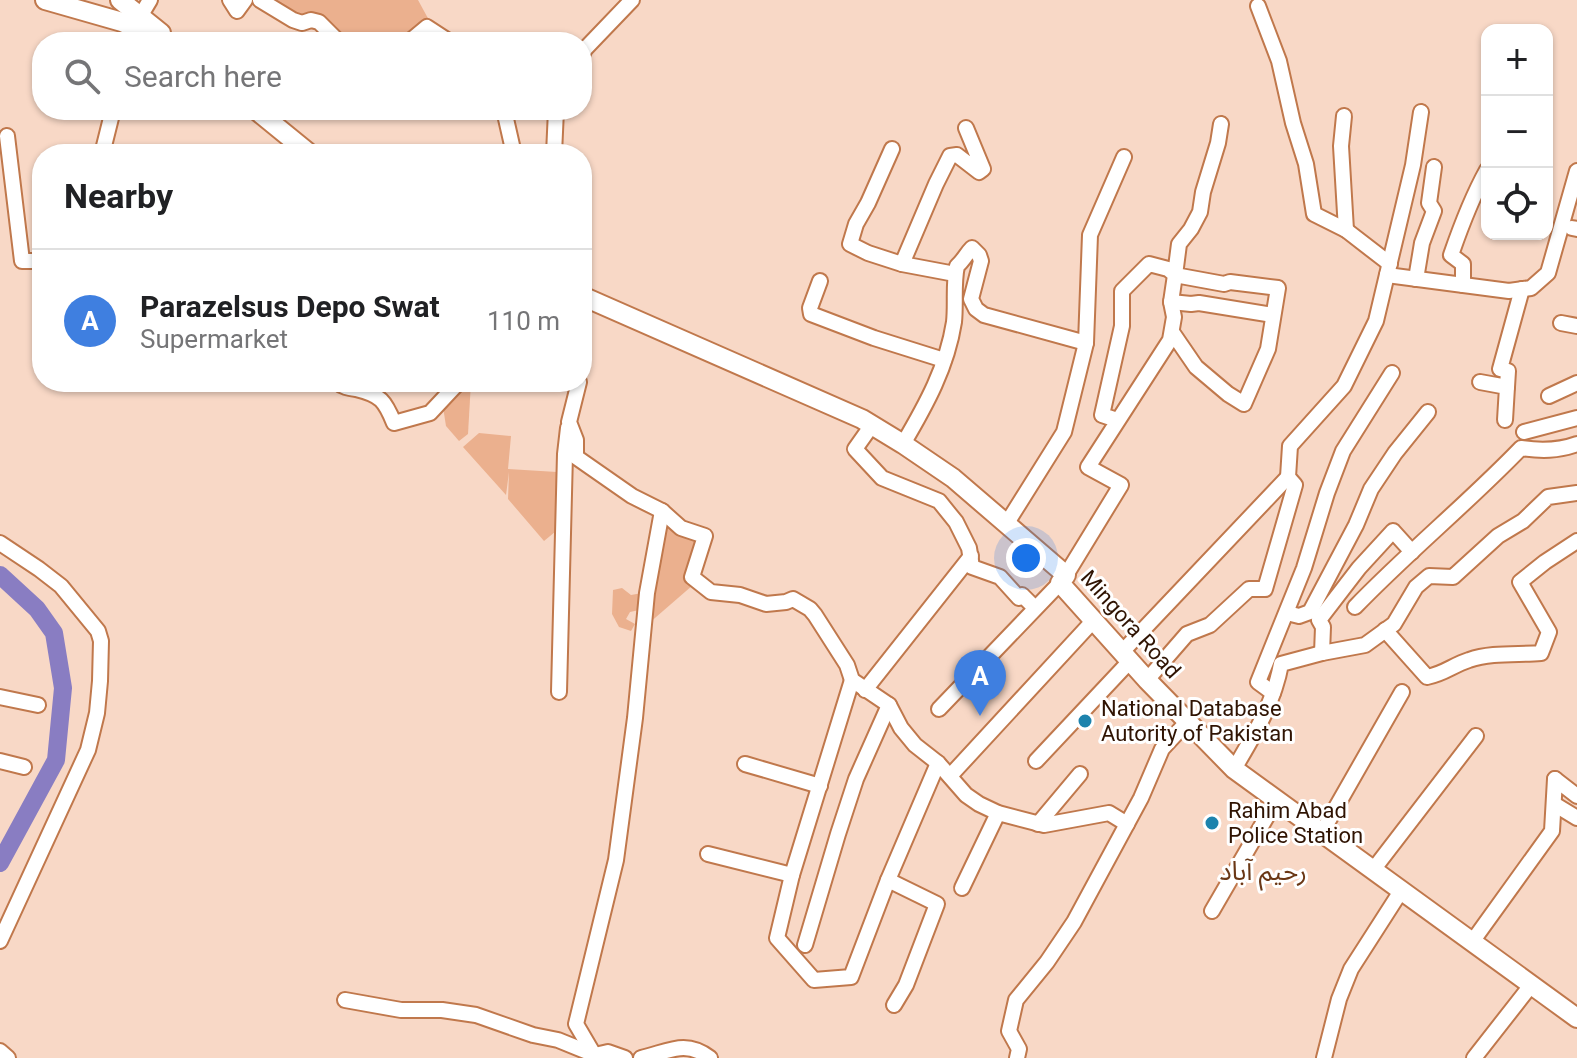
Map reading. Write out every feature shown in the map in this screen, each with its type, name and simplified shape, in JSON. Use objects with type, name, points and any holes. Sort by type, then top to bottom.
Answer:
[{"type":"main road","points":[[45,0],[122,22],[138,21]]},
{"type":"main road","points":[[120,0],[138,21]]},
{"type":"main road","points":[[265,120],[286,144]]},
{"type":"main road","name":"Mingora Road","points":[[592,300],[862,419],[953,478],[1007,523],[1063,579],[1126,657],[1234,769],[1577,1018]]},
{"type":"street","points":[[230,0],[237,11],[245,0]]},
{"type":"street","points":[[260,0],[293,20],[319,22],[329,32]]},
{"type":"street","points":[[592,42],[632,0]]},
{"type":"street","points":[[1258,6],[1279,61],[1306,164],[1314,214],[1346,230],[1388,269],[1416,279],[1509,291],[1531,288],[1548,273],[1577,171]]},
{"type":"street","points":[[1036,761],[1288,477],[1290,446],[1344,386],[1376,321],[1413,165],[1421,112]]},
{"type":"street","points":[[1344,116],[1341,146],[1346,230]]},
{"type":"street","points":[[104,144],[110,120]]},
{"type":"street","points":[[506,120],[512,144]]},
{"type":"street","points":[[554,144],[556,120]]},
{"type":"street","points":[[939,709],[1063,579],[1121,485],[1088,467],[1170,340],[1174,317],[1171,302],[1179,244],[1200,212],[1221,124]]},
{"type":"street","points":[[902,264],[950,156],[957,155],[979,172],[983,169],[966,128]]},
{"type":"street","points":[[7,136],[22,261],[32,261]]},
{"type":"street","points":[[892,149],[856,224],[850,244],[902,264],[955,274]]},
{"type":"street","points":[[1007,523],[1064,432],[1086,343],[1090,235],[1124,157]]},
{"type":"street","points":[[1416,279],[1422,243],[1434,211],[1429,203],[1434,167]]},
{"type":"street","points":[[1463,285],[1463,264],[1451,255],[1481,183]]},
{"type":"street","points":[[903,444],[926,407],[939,377],[954,320],[957,266],[972,248],[981,261],[971,299],[976,309],[984,315],[1086,343]]},
{"type":"street","points":[[1117,420],[1102,415],[1122,326],[1122,291],[1149,264],[1168,269],[1175,275],[1224,284],[1230,282],[1278,288],[1268,349],[1244,404],[1196,367],[1172,332]]},
{"type":"street","points":[[820,281],[810,308],[811,314],[944,360]]},
{"type":"street","points":[[1505,420],[1508,371],[1500,369],[1522,289]]},
{"type":"street","points":[[1171,302],[1199,303],[1273,315]]},
{"type":"street","points":[[1561,323],[1577,326]]},
{"type":"street","points":[[1273,693],[1258,682],[1287,613],[1327,493],[1343,451],[1392,373]]},
{"type":"street","points":[[1480,382],[1507,387]]},
{"type":"street","points":[[1549,396],[1577,383]]},
{"type":"street","points":[[368,392],[385,401],[394,423],[430,413],[450,392]]},
{"type":"street","points":[[559,692],[565,454],[576,392]]},
{"type":"street","points":[[1287,613],[1299,616],[1310,612],[1356,525],[1371,489],[1428,412]]},
{"type":"street","points":[[1524,432],[1577,418]]},
{"type":"street","points":[[569,422],[576,440],[576,457],[632,496],[662,511],[681,528],[705,536],[692,577],[711,592],[740,595],[766,604],[793,599],[810,609],[847,665],[852,680],[889,705],[908,737],[938,763],[966,795],[998,813],[1038,824],[1109,813],[1127,824]]},
{"type":"street","points":[[872,425],[855,449],[882,478],[939,501],[956,522],[971,556],[972,567],[1000,577],[1019,598],[1022,595],[1035,608]]},
{"type":"street","points":[[1355,607],[1521,448],[1552,450],[1577,444]]},
{"type":"street","points":[[1147,680],[1187,634],[1210,625],[1249,589],[1265,589],[1295,485],[1288,477]]},
{"type":"street","points":[[1234,769],[1259,728],[1281,664],[1365,645],[1394,624],[1416,587],[1429,576],[1453,577],[1548,497],[1577,493]]},
{"type":"street","points":[[595,1057],[576,1024],[616,860],[635,718],[647,593],[662,511]]},
{"type":"street","points":[[1322,653],[1323,627],[1319,620],[1359,568],[1393,531],[1412,552]]},
{"type":"street","points":[[1385,630],[1427,677],[1441,675],[1468,660],[1541,653],[1549,632],[1520,582],[1577,541]]},
{"type":"street","points":[[0,543],[61,586],[98,631],[101,641],[97,713],[88,750],[0,941]]},
{"type":"street","points":[[865,690],[971,556]]},
{"type":"street","points":[[950,776],[1094,620]]},
{"type":"street","points":[[852,680],[792,875],[777,938],[814,980],[851,977],[938,763]]},
{"type":"street","points":[[1322,832],[1402,692]]},
{"type":"street","points":[[0,697],[38,705]]},
{"type":"street","points":[[805,945],[856,779],[889,705]]},
{"type":"street","points":[[1017,1058],[1019,1049],[1009,1031],[1016,1000],[1074,922],[1141,798],[1162,749],[1188,721]]},
{"type":"street","points":[[1373,870],[1476,736]]},
{"type":"street","points":[[0,761],[24,767]]},
{"type":"street","points":[[745,764],[820,786]]},
{"type":"street","points":[[1038,824],[1080,774]]},
{"type":"street","points":[[1472,942],[1552,831],[1555,779],[1577,796]]},
{"type":"street","points":[[1212,911],[1277,799]]},
{"type":"street","points":[[1554,804],[1577,818]]},
{"type":"street","points":[[962,888],[998,813]]},
{"type":"street","points":[[708,854],[792,875]]},
{"type":"street","points":[[888,880],[937,904],[906,985],[894,1005]]},
{"type":"street","points":[[1324,1058],[1339,999],[1351,969],[1401,891]]},
{"type":"street","points":[[1474,1058],[1532,984]]},
{"type":"street","points":[[345,1000],[401,1010],[442,1010],[476,1015],[533,1035],[558,1040],[595,1057],[608,1052],[625,1058]]},
{"type":"street","points":[[641,1058],[680,1047],[700,1050],[710,1058]]},
{"type":"street","points":[[0,1051],[8,1058]]},
{"type":"shaded area","points":[[267,0],[418,0],[430,22],[417,32],[336,32],[315,16],[300,17]]},
{"type":"shaded area","points":[[457,392],[470,392],[468,434],[459,441],[446,426],[443,407]]},
{"type":"shaded area","points":[[479,433],[511,436],[508,469],[557,472],[561,468],[561,527],[544,541],[508,499],[509,472],[506,495],[463,447]]},
{"type":"shaded area","points":[[663,517],[698,538],[693,585],[648,624]]},
{"type":"shaded area","points":[[622,588],[631,595],[642,593],[639,610],[630,612],[626,619],[635,624],[631,631],[619,627],[612,614],[613,590]]},
{"type":"waterway","points":[[0,575],[37,609],[54,633],[63,688],[56,760],[0,863]]},
{"type":"place","name":"Parazelsus Depo Swat","points":[[980,716]]},
{"type":"place","name":"National Database Autority of Pakistan","points":[[1085,721]]},
{"type":"place","name":"Rahim Abad Police Station","points":[[1212,823]]},
{"type":"district","name":"رحیم آباد","points":[[1263,871]]}]
